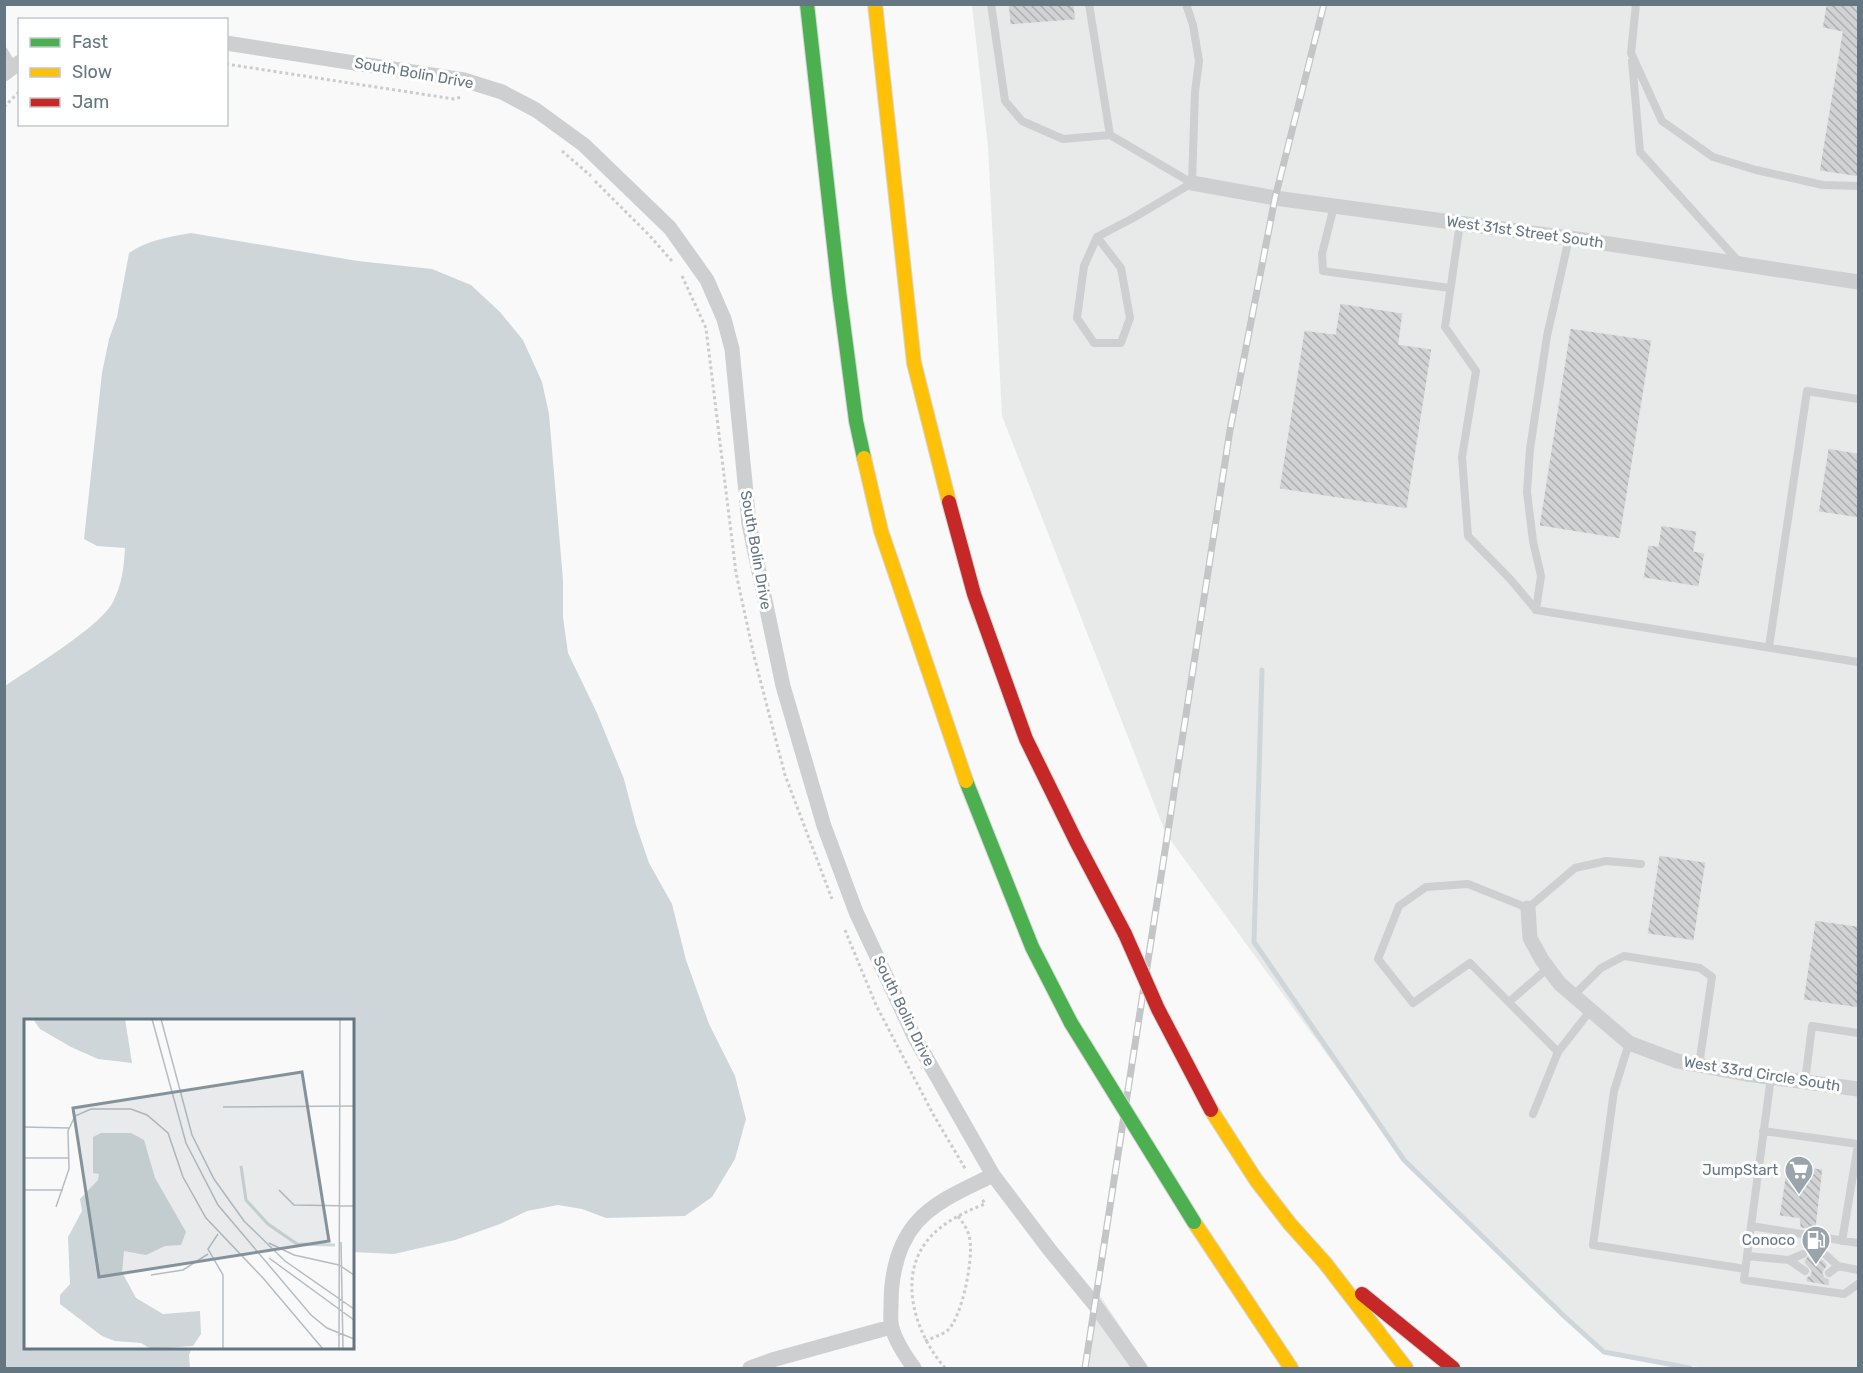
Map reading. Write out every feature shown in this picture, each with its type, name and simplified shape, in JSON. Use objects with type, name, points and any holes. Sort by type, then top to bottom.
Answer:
[{"type":"highway","points":[[807,4],[856,421],[882,531],[932,689],[956,756],[1032,947],[1071,1023],[1194,1222],[1291,1368]]},
{"type":"highway","points":[[875,4],[914,363],[974,594],[1026,739],[1125,934],[1158,1009],[1211,1110],[1256,1180],[1290,1224],[1325,1263],[1406,1368]]},
{"type":"highway","points":[[1325,1263],[1453,1368]]},
{"type":"highway","points":[[1259,1318],[1305,1368]]},
{"type":"street","name":"South Bolin Drive","points":[[228,43],[465,80],[502,92],[536,110],[584,145],[670,228],[690,254],[707,280],[724,319],[732,350],[749,524],[783,686],[824,826],[856,912],[915,1038],[993,1175],[1048,1249],[1095,1305],[1140,1368]]},
{"type":"street","name":"West 31st Street South","points":[[1192,183],[1334,206],[1569,238],[1858,282]]},
{"type":"street","name":"West 33rd Circle South","points":[[1528,908],[1530,938],[1548,968],[1560,984],[1629,1043],[1677,1061],[1858,1089]]},
{"type":"street","points":[[914,1368],[905,1356],[891,1328],[891,1283],[894,1266],[907,1235],[916,1222],[936,1205],[993,1175]]},
{"type":"street","points":[[750,1368],[891,1328]]},
{"type":"lane","points":[[991,4],[1005,101],[1022,121],[1063,138],[1110,135],[1192,183]]},
{"type":"lane","points":[[1089,4],[1110,135]]},
{"type":"lane","points":[[1186,4],[1193,25],[1199,61],[1195,92],[1192,183]]},
{"type":"lane","points":[[1636,4],[1631,53],[1641,152],[1740,264]]},
{"type":"lane","points":[[4,51],[12,67]]},
{"type":"lane","points":[[1631,53],[1662,121],[1713,157],[1756,170],[1823,185],[1858,186]]},
{"type":"lane","points":[[1097,237],[1121,268],[1130,318],[1121,343],[1094,343],[1077,318],[1084,266],[1097,237],[1192,183]]},
{"type":"lane","points":[[1334,206],[1322,254],[1323,272],[1450,288]]},
{"type":"lane","points":[[1460,223],[1445,327],[1476,371],[1462,457],[1468,536],[1511,580],[1536,610],[1858,662]]},
{"type":"lane","points":[[1536,610],[1541,576],[1533,541],[1527,492],[1530,449],[1547,336],[1569,238]]},
{"type":"lane","points":[[1769,647],[1807,391],[1858,399]]},
{"type":"lane","points":[[1558,1052],[1470,963],[1413,1003],[1378,959],[1399,906],[1426,887],[1468,884],[1528,908],[1575,868],[1606,861],[1641,864]]},
{"type":"lane","points":[[1574,996],[1601,968],[1624,956],[1700,968],[1712,977],[1699,1065]]},
{"type":"lane","points":[[1509,1002],[1548,968]]},
{"type":"lane","points":[[1533,1114],[1558,1052],[1590,1011]]},
{"type":"lane","points":[[1804,1082],[1812,1026],[1858,1034]]},
{"type":"lane","points":[[1629,1043],[1614,1090],[1593,1245],[1745,1269]]},
{"type":"lane","points":[[1771,1077],[1744,1280],[1844,1294],[1858,1284]]},
{"type":"lane","points":[[1763,1131],[1858,1144],[1842,1240]]},
{"type":"lane","points":[[1751,1226],[1858,1243]]},
{"type":"lane","points":[[1747,1256],[1789,1260],[1803,1254]]},
{"type":"lane","points":[[1827,1256],[1839,1266],[1858,1270]]},
{"type":"lane","points":[[1789,1260],[1805,1271]]},
{"type":"lane","points":[[1829,1273],[1839,1266]]},
{"type":"path","points":[[228,64],[454,99],[470,94]]},
{"type":"path","points":[[4,107],[18,93]]},
{"type":"path","points":[[557,147],[592,177],[672,262]]},
{"type":"path","points":[[680,270],[706,328],[736,573],[752,648],[785,775],[835,908]]},
{"type":"path","points":[[844,930],[876,1005],[933,1114],[985,1204],[958,1216],[939,1229],[923,1248],[915,1265],[911,1284],[912,1303],[921,1334],[934,1356],[945,1368]]},
{"type":"path","points":[[925,1341],[946,1331],[956,1320],[970,1272],[970,1241],[967,1227],[958,1216]]},
{"type":"shaded area","points":[[972,5],[1858,5],[1858,1368],[1706,1368],[1604,1352],[1404,1160],[1166,834],[1002,416],[988,147]]},
{"type":"shaded area","points":[[191,233],[358,261],[432,269],[471,285],[500,312],[523,340],[542,382],[549,414],[563,580],[563,617],[568,653],[597,713],[624,779],[649,863],[672,904],[686,960],[709,1024],[735,1076],[746,1119],[735,1159],[712,1197],[685,1216],[606,1218],[582,1209],[558,1205],[527,1211],[500,1224],[455,1240],[394,1254],[354,1252],[354,1019],[24,1019],[24,1349],[192,1349],[189,1355],[190,1368],[5,1368],[5,686],[80,635],[106,612],[119,589],[125,548],[97,546],[84,539],[102,373],[109,339],[117,317],[129,253],[151,242]]},
{"type":"shaded area","points":[[1097,1291],[1148,1368],[1085,1368]]},
{"type":"building","points":[[1008,4],[1074,4],[1076,20],[1010,25]]},
{"type":"building","points":[[1826,4],[1858,4],[1858,177],[1819,171],[1842,32],[1822,28]]},
{"type":"building","points":[[1340,303],[1403,313],[1399,344],[1432,349],[1407,509],[1279,489],[1304,330],[1335,334]]},
{"type":"building","points":[[1570,328],[1652,340],[1620,539],[1539,526]]},
{"type":"building","points":[[1828,448],[1858,453],[1858,518],[1818,512]]},
{"type":"building","points":[[1661,525],[1697,531],[1694,551],[1705,553],[1699,587],[1643,578],[1648,545],[1658,546]]},
{"type":"building","points":[[1659,855],[1706,862],[1694,941],[1647,934]]},
{"type":"building","points":[[1815,920],[1858,926],[1858,1008],[1803,1000]]},
{"type":"building","points":[[1787,1164],[1823,1169],[1816,1230],[1800,1228],[1799,1219],[1779,1216]]},
{"type":"building","points":[[1802,1240],[1826,1245],[1826,1250],[1822,1252],[1821,1257],[1828,1265],[1823,1273],[1829,1279],[1830,1286],[1806,1282],[1806,1277],[1811,1271],[1804,1263],[1809,1254],[1803,1248]]},
{"type":"waterway","points":[[1262,670],[1254,942],[1404,1160],[1604,1352],[1690,1368]]},
{"type":"railway","points":[[1085,1368],[1230,430],[1275,198],[1324,4]]},
{"type":"traffic: fast","points":[[807,4],[839,291],[856,421],[864,458]]},
{"type":"traffic: fast","points":[[966,781],[1032,947],[1071,1023]]},
{"type":"traffic: fast","points":[[1071,1023],[1194,1222]]},
{"type":"traffic: slow","points":[[875,4],[914,363],[949,502]]},
{"type":"traffic: slow","points":[[864,458],[881,531],[966,781]]},
{"type":"traffic: slow","points":[[1211,1110],[1256,1180],[1290,1224],[1325,1263],[1406,1368]]},
{"type":"traffic: slow","points":[[1194,1222],[1291,1368]]},
{"type":"traffic: jam","points":[[949,502],[974,594],[1026,739],[1125,934]]},
{"type":"traffic: jam","points":[[1125,934],[1158,1009],[1211,1110]]},
{"type":"traffic: jam","points":[[1362,1294],[1453,1368]]},
{"type":"place","name":"JumpStart","points":[[1799,1196]]},
{"type":"place","name":"Conoco","points":[[1816,1266]]}]
